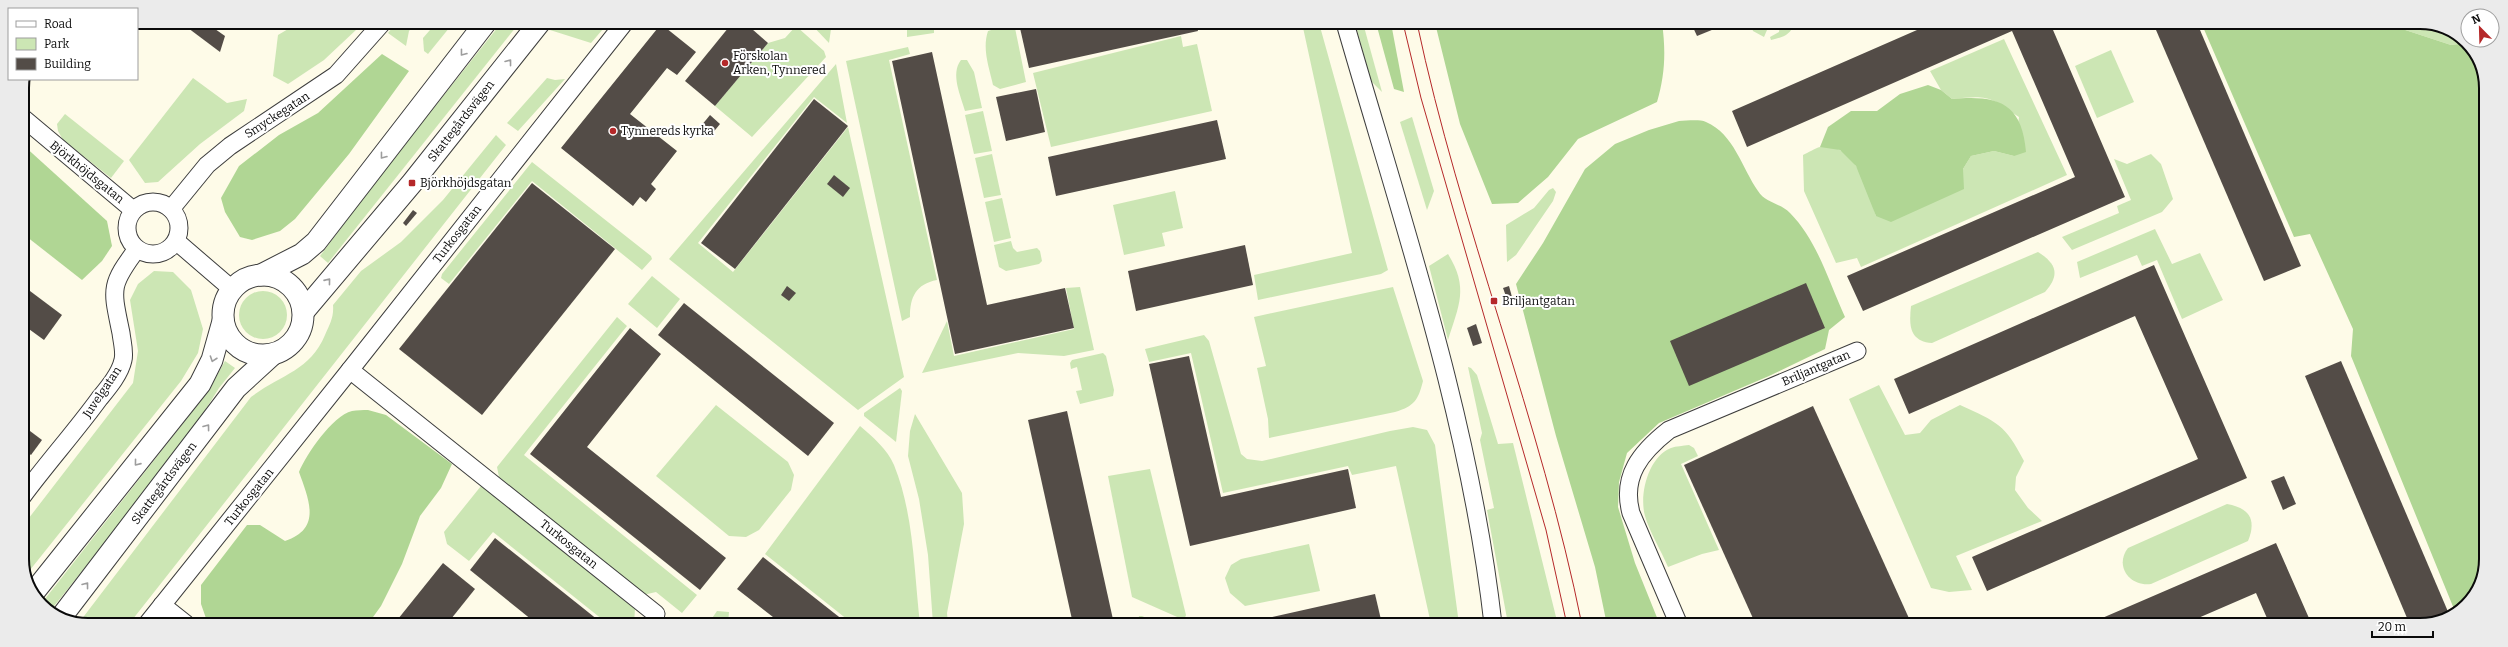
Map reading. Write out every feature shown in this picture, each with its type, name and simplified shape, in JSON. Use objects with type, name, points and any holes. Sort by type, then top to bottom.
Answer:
[{"type":"street","name":"Smyckegatan","points":[[170,208],[207,165],[230,146],[336,74],[377,29]]},
{"type":"street","points":[[37,588],[200,384],[212,360],[224,321],[226,301],[232,290],[246,279],[262,275],[302,254],[316,242],[481,29]]},
{"type":"street","name":"Skattegårdsvägen","points":[[64,613],[236,388],[272,355],[286,349],[296,339],[302,326],[304,311],[412,183],[534,29]]},
{"type":"street","name":"Turkosgatan","points":[[152,618],[619,29]]},
{"type":"street","points":[[1347,29],[1445,370],[1480,533],[1492,618]]},
{"type":"street","name":"Björkhöjdsgatan","points":[[29,123],[134,210]]},
{"type":"street","name":"Björkhöjdsgatan","points":[[137,249],[130,241],[126,230],[128,220],[134,210],[152,202],[162,203],[170,208]]},
{"type":"street","points":[[137,249],[147,254],[158,254],[169,250],[176,241],[179,224],[170,208]]},
{"type":"street","points":[[176,241],[232,290]]},
{"type":"street","name":"Juvelgatan","points":[[29,488],[118,373],[123,360],[123,346],[115,305],[114,285],[118,275],[137,249]]},
{"type":"street","points":[[262,275],[279,278],[290,285],[298,295],[304,311]]},
{"type":"street","points":[[224,321],[229,337],[240,349],[256,355],[272,355]]},
{"type":"street","name":"Briljantgatan","points":[[1676,618],[1633,519],[1627,500],[1631,472],[1642,455],[1650,444],[1669,430],[1857,351]]},
{"type":"street","name":"Turkosgatan","points":[[350,370],[656,614]]},
{"type":"street","points":[[162,605],[178,618]]},
{"type":"green space","points":[[288,29],[357,29],[324,60],[288,84],[273,76],[278,35]]},
{"type":"green space","points":[[391,29],[411,29],[406,46],[388,33]]},
{"type":"green space","points":[[431,29],[448,29],[428,54],[424,51],[423,38]]},
{"type":"green space","points":[[496,29],[514,29],[328,263],[320,256],[382,173]]},
{"type":"green space","points":[[551,29],[603,29],[591,43],[550,30]]},
{"type":"green space","points":[[793,29],[799,29],[824,51],[826,57],[752,137],[715,106],[768,43],[785,38]]},
{"type":"green space","points":[[816,29],[831,29],[829,43]]},
{"type":"green space","points":[[907,29],[934,29],[934,33],[907,37]]},
{"type":"green space","points":[[994,29],[1015,29],[1026,82],[1000,89],[993,85],[986,51],[986,38],[988,31]]},
{"type":"green space","points":[[1303,29],[1321,29],[1388,270],[1381,274],[1258,300],[1254,275],[1352,253]]},
{"type":"green space","points":[[1357,29],[1365,29],[1382,92],[1371,81]]},
{"type":"green space","points":[[1378,29],[1392,29],[1404,92],[1394,89]]},
{"type":"green space","points":[[1436,29],[1663,29],[1664,63],[1662,82],[1657,102],[1578,139],[1548,177],[1518,203],[1492,204],[1460,124]]},
{"type":"green space","points":[[1752,29],[1767,30],[1764,37],[1753,31]]},
{"type":"green space","points":[[1779,29],[1792,29],[1786,35],[1771,40],[1770,37],[1779,32]]},
{"type":"green space","points":[[2204,29],[2402,29],[2451,45],[2459,44],[2460,48],[2464,49],[2475,65],[2479,84],[2479,559],[2475,582],[2464,598],[2453,607],[2351,356],[2353,329],[2310,234],[2294,237]]},
{"type":"green space","points":[[2402,29],[2432,30],[2443,33],[2459,44],[2451,45]]},
{"type":"green space","points":[[1181,36],[1183,47],[1197,44],[1212,111],[1051,147],[1033,73]]},
{"type":"green space","points":[[2004,39],[2067,175],[1861,267],[1857,258],[1836,263],[1804,191],[1803,155],[1820,147],[1832,147],[1843,152],[1858,170],[1869,194],[1876,216],[1963,169],[1971,156],[1994,151],[2014,156],[2019,117],[1994,101],[1981,97],[1952,99],[1941,90],[1930,71]]},
{"type":"green space","points":[[908,47],[910,54],[889,60],[937,280],[919,288],[911,303],[910,317],[902,321],[846,61]]},
{"type":"green space","points":[[2111,50],[2134,102],[2097,118],[2075,66]]},
{"type":"green space","points":[[382,54],[409,71],[349,154],[295,219],[280,231],[252,240],[240,237],[225,212],[221,198],[239,166],[279,135],[318,113]]},
{"type":"green space","points":[[961,60],[967,60],[974,72],[982,108],[965,111],[956,78],[956,72]]},
{"type":"green space","points":[[836,64],[847,123],[814,97],[698,243],[733,272],[848,127],[904,377],[858,410],[669,259]]},
{"type":"green space","points":[[193,78],[227,103],[247,99],[244,111],[200,144],[158,182],[145,183],[129,160]]},
{"type":"green space","points":[[547,78],[555,80],[565,79],[518,131],[507,123]]},
{"type":"green space","points":[[1928,85],[1941,90],[1952,99],[1982,99],[1994,101],[2004,105],[2013,112],[2019,122],[2024,135],[2026,152],[2014,156],[1994,151],[1971,156],[1963,169],[1964,189],[1891,222],[1876,216],[1856,166],[1840,150],[1820,147],[1828,127],[1851,111],[1877,111],[1900,94]]},
{"type":"green space","points":[[983,111],[992,151],[974,154],[965,115]]},
{"type":"green space","points":[[65,114],[124,161],[111,178],[63,140],[58,131],[57,124]]},
{"type":"green space","points":[[1412,117],[1434,191],[1427,210],[1400,122]]},
{"type":"green space","points":[[1696,120],[1706,122],[1716,127],[1731,143],[1752,182],[1761,195],[1790,213],[1808,236],[1822,262],[1845,317],[1829,330],[1825,349],[1769,376],[1659,423],[1627,453],[1619,482],[1618,507],[1635,563],[1657,618],[1606,618],[1595,567],[1556,436],[1516,284],[1543,243],[1585,169],[1615,144],[1649,130],[1679,121]]},
{"type":"green space","points":[[496,135],[506,145],[134,618],[83,618],[251,397],[303,365],[311,357],[319,347],[330,324],[333,313],[333,305],[361,271],[401,242],[443,200]]},
{"type":"green space","points":[[29,150],[107,221],[112,246],[102,261],[82,280],[29,238]]},
{"type":"green space","points":[[992,154],[1001,195],[984,198],[975,158]]},
{"type":"green space","points":[[2151,154],[2161,164],[2173,199],[2162,212],[2072,250],[2062,237],[2119,213],[2117,206],[2131,200],[2114,159],[2127,164]]},
{"type":"green space","points":[[532,162],[651,256],[652,259],[642,270],[532,181],[449,284],[441,278],[442,274]]},
{"type":"green space","points":[[1553,188],[1556,192],[1553,201],[1516,255],[1507,262],[1506,225],[1534,208],[1549,190]]},
{"type":"green space","points":[[1175,191],[1183,228],[1162,233],[1165,246],[1124,255],[1113,205]]},
{"type":"green space","points":[[1002,198],[1011,238],[994,242],[985,202]]},
{"type":"green space","points":[[2155,229],[2172,264],[2200,253],[2223,300],[2182,319],[2157,260],[2142,266],[2137,255],[2080,278],[2077,262]]},
{"type":"green space","points":[[1011,241],[1013,248],[1017,252],[1037,248],[1040,251],[1042,261],[1039,264],[1006,271],[999,267],[994,245]]},
{"type":"green space","points":[[2038,252],[2053,265],[2054,270],[2053,280],[2045,292],[1932,343],[1924,342],[1919,339],[1912,331],[1910,320],[1911,306]]},
{"type":"green space","points":[[1448,254],[1458,277],[1460,297],[1456,317],[1448,340],[1429,266]]},
{"type":"green space","points":[[154,271],[173,272],[191,290],[203,329],[198,353],[181,381],[30,570],[29,518],[133,383],[138,351],[130,300],[138,284]]},
{"type":"green space","points":[[652,276],[680,299],[657,328],[628,304]]},
{"type":"green space","points":[[1080,287],[1094,350],[1064,356],[1018,353],[922,373],[947,321],[954,356],[1074,329],[1066,288]]},
{"type":"green space","points":[[1393,287],[1423,381],[1414,402],[1411,405],[1395,412],[1269,438],[1268,419],[1257,368],[1266,366],[1254,317]]},
{"type":"green space","points":[[258,291],[268,291],[280,298],[287,310],[287,320],[280,332],[268,339],[258,339],[250,335],[243,328],[239,320],[239,310],[243,302],[250,295]]},
{"type":"green space","points":[[617,317],[627,326],[524,455],[697,595],[682,613],[656,592],[643,595],[499,477],[497,467]]},
{"type":"green space","points":[[1204,335],[1209,341],[1241,454],[1247,459],[1262,461],[1413,427],[1427,430],[1435,445],[1458,618],[1430,618],[1396,466],[1352,475],[1348,466],[1223,493],[1191,353],[1149,362],[1145,349]]},
{"type":"green space","points":[[1103,353],[1106,356],[1114,390],[1113,396],[1080,404],[1076,391],[1082,390],[1077,367],[1071,369],[1070,363],[1072,360]]},
{"type":"green space","points":[[225,361],[235,368],[219,388],[187,439],[54,607],[45,599],[207,393]]},
{"type":"green space","points":[[1468,367],[1471,368],[1477,375],[1498,444],[1513,443],[1556,618],[1507,618],[1487,510],[1494,508],[1480,440],[1482,433]]},
{"type":"green space","points":[[1879,385],[1905,435],[1920,433],[1931,420],[1960,405],[1992,420],[1999,426],[2011,439],[2024,461],[2016,477],[2015,490],[2028,508],[2042,521],[1956,556],[1972,590],[1949,592],[1931,588],[1849,399]]},
{"type":"green space","points":[[900,388],[902,391],[896,442],[864,416],[864,413]]},
{"type":"green space","points":[[716,405],[788,462],[794,475],[791,490],[759,530],[746,537],[729,536],[656,476]]},
{"type":"green space","points":[[358,410],[368,410],[386,415],[452,464],[441,488],[420,516],[402,564],[381,606],[372,618],[206,618],[201,604],[201,585],[247,525],[260,525],[285,541],[297,536],[304,529],[310,512],[309,503],[299,472],[302,465],[321,437],[336,420],[344,414]]},
{"type":"green space","points":[[915,414],[962,493],[964,524],[947,613],[947,618],[933,618],[928,555],[919,499],[908,456],[910,431]]},
{"type":"green space","points":[[860,426],[888,454],[901,484],[906,503],[912,543],[919,618],[845,618],[765,554]]},
{"type":"green space","points":[[1689,445],[1694,448],[1698,456],[1681,464],[1719,550],[1702,554],[1668,567],[1645,516],[1643,498],[1647,478],[1656,459],[1673,447]]},
{"type":"green space","points":[[1150,469],[1186,615],[1185,618],[1179,618],[1132,597],[1108,476]]},
{"type":"green space","points":[[481,486],[635,609],[634,618],[600,618],[493,532],[469,561],[447,544],[444,532]]},
{"type":"green space","points":[[2227,504],[2241,508],[2249,516],[2252,526],[2248,541],[2151,584],[2137,582],[2126,574],[2123,562],[2124,555],[2128,548]]},
{"type":"green space","points":[[1309,544],[1320,591],[1245,606],[1230,593],[1225,578],[1231,565],[1241,559]]},
{"type":"green space","points":[[717,611],[729,612],[728,618],[712,618]]},
{"type":"green space","points":[[1139,616],[1142,616],[1146,618],[1138,618]]},
{"type":"building","points":[[189,29],[215,29],[225,36],[220,52]]},
{"type":"building","name":"Tynnereds kyrka","points":[[657,29],[667,29],[696,52],[677,75],[667,68],[630,114],[677,151],[651,184],[656,189],[646,202],[640,197],[633,206],[561,148]]},
{"type":"building","points":[[727,29],[752,29],[768,43],[715,106],[685,81]]},
{"type":"building","points":[[1020,29],[1198,29],[1198,31],[1029,68]]},
{"type":"building","points":[[1694,29],[1714,29],[1697,36]]},
{"type":"building","points":[[1919,29],[2053,29],[2125,197],[1863,311],[1847,276],[2075,177],[2012,31],[1747,147],[1732,111]]},
{"type":"building","points":[[2156,29],[2200,29],[2301,266],[2264,281]]},
{"type":"building","points":[[932,52],[987,305],[1065,288],[1074,328],[955,354],[892,61]]},
{"type":"building","points":[[1036,89],[1045,132],[1006,141],[996,97]]},
{"type":"building","points":[[814,99],[848,126],[735,269],[701,243]]},
{"type":"building","points":[[710,115],[720,124],[711,135],[701,126]]},
{"type":"building","points":[[1217,120],[1226,159],[1056,196],[1048,157]]},
{"type":"building","points":[[834,175],[850,188],[843,197],[827,184]]},
{"type":"building","points":[[532,183],[615,249],[482,415],[399,349]]},
{"type":"building","points":[[413,210],[417,213],[406,226],[403,223]]},
{"type":"building","points":[[1245,245],[1253,285],[1136,311],[1128,271]]},
{"type":"building","points":[[2154,265],[2247,478],[1987,591],[1972,557],[2198,459],[2135,316],[1909,414],[1894,379]]},
{"type":"building","points":[[1806,283],[1825,328],[1689,386],[1670,341]]},
{"type":"building","points":[[787,286],[796,293],[789,301],[781,295]]},
{"type":"building","points":[[1509,286],[1512,297],[1507,299],[1503,288]]},
{"type":"building","points":[[29,290],[62,315],[44,340],[29,329]]},
{"type":"building","points":[[684,303],[834,423],[808,456],[658,335]]},
{"type":"building","points":[[1476,324],[1482,343],[1473,346],[1467,328]]},
{"type":"building","points":[[630,328],[661,354],[587,447],[726,558],[700,590],[530,454]]},
{"type":"building","points":[[1189,356],[1221,497],[1348,469],[1356,508],[1190,546],[1149,364]]},
{"type":"building","points":[[2341,361],[2448,611],[2439,615],[2428,617],[2407,618],[2305,376]]},
{"type":"building","points":[[1813,406],[1909,618],[1753,618],[1684,465]]},
{"type":"building","points":[[1067,411],[1113,618],[1072,618],[1028,420]]},
{"type":"building","points":[[29,430],[42,440],[31,455],[29,453]]},
{"type":"building","points":[[2284,476],[2296,504],[2283,510],[2271,481]]},
{"type":"building","points":[[495,538],[595,618],[530,618],[470,570]]},
{"type":"building","points":[[2276,543],[2309,618],[2267,618],[2256,593],[2198,618],[2102,618]]},
{"type":"building","points":[[763,557],[840,618],[774,618],[737,589]]},
{"type":"building","points":[[443,563],[475,589],[452,618],[399,618]]},
{"type":"building","points":[[1375,594],[1381,618],[1268,618]]},
{"type":"tram line","points":[[1404,29],[1421,98],[1546,530],[1565,618]]},
{"type":"tram line","points":[[1418,29],[1455,174],[1545,473],[1565,549],[1580,618]]},
{"type":"place","name":"Förskolan Arken, Tynnered","points":[[725,63]]},
{"type":"place","name":"Tynnereds kyrka","points":[[613,131]]},
{"type":"place","name":"Björkhöjdsgatan","points":[[412,183]]},
{"type":"place","name":"Briljantgatan","points":[[1494,301]]}]
